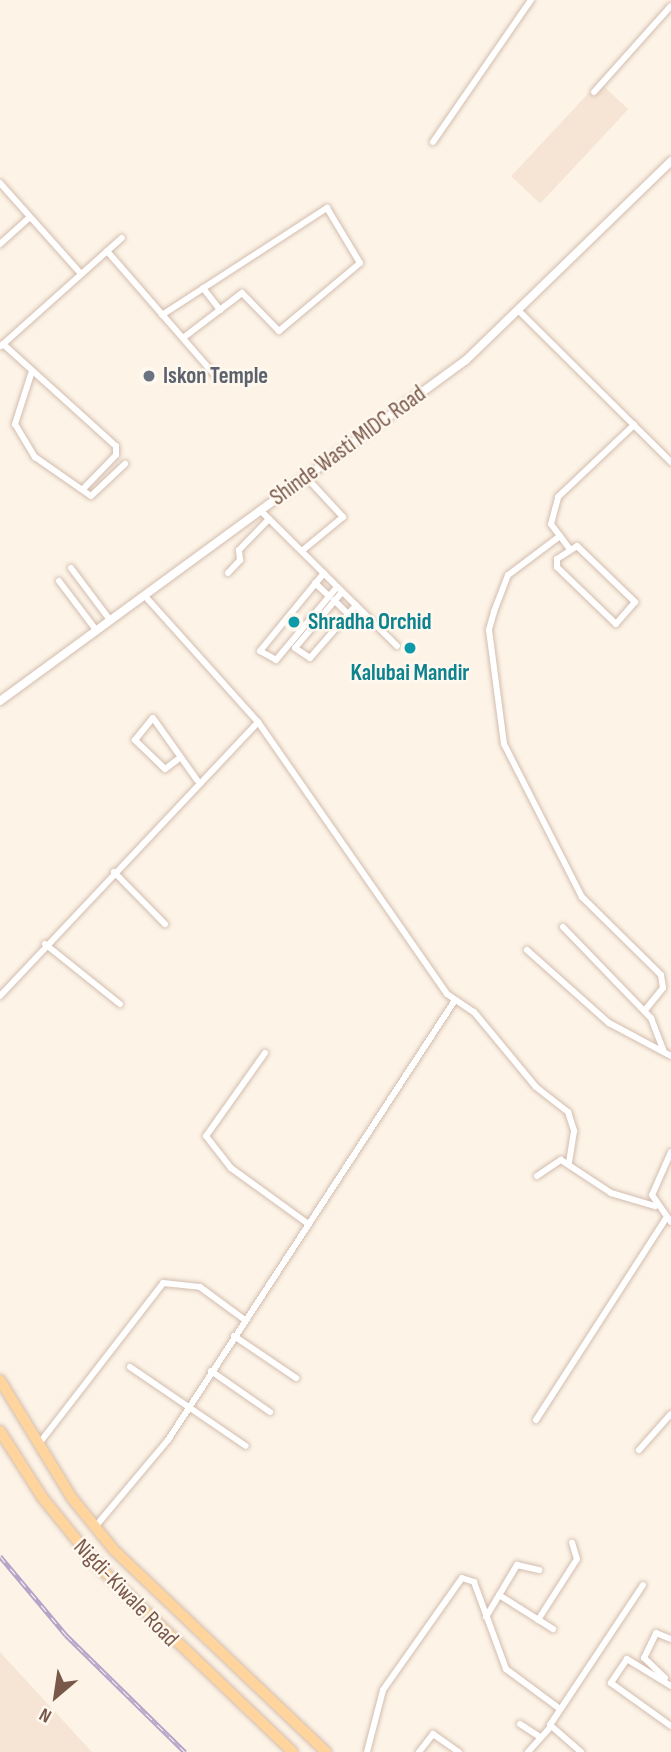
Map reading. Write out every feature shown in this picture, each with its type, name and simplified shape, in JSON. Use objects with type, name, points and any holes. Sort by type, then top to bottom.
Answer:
[{"type":"main road","name":"Nigdi-Kiwale Road","points":[[0,1380],[38,1445],[94,1527],[209,1646],[326,1752]]},
{"type":"main road","name":"Nigdi-Kiwale Road","points":[[0,1430],[41,1497],[96,1564],[293,1752]]},
{"type":"street","points":[[433,142],[531,0]]},
{"type":"street","points":[[594,92],[671,6]]},
{"type":"street","name":"Shinde Wasti MIDC Road","points":[[0,701],[466,360],[671,161]]},
{"type":"street","points":[[0,183],[81,274]]},
{"type":"street","points":[[162,315],[327,208],[360,263],[279,331],[242,293],[183,338]]},
{"type":"street","points":[[0,244],[30,217]]},
{"type":"street","points":[[85,488],[118,450],[1,345],[122,238]]},
{"type":"street","points":[[107,251],[214,374]]},
{"type":"street","points":[[203,288],[220,310]]},
{"type":"street","points":[[518,310],[671,462]]},
{"type":"street","points":[[33,371],[15,424],[35,457],[91,496],[125,464]]},
{"type":"street","points":[[569,548],[556,567],[615,624],[635,602],[584,550],[569,548],[550,518],[558,497],[634,425]]},
{"type":"street","points":[[262,509],[308,551],[343,516],[306,477]]},
{"type":"street","points":[[262,509],[397,646]]},
{"type":"street","points":[[228,573],[240,560],[239,550],[269,519]]},
{"type":"street","points":[[560,536],[508,575],[489,629],[504,744],[582,897],[661,975],[663,988],[645,1010]]},
{"type":"street","points":[[71,568],[110,620]]},
{"type":"street","points":[[324,573],[260,651],[276,660],[340,589]]},
{"type":"street","points":[[59,581],[96,630]]},
{"type":"street","points":[[315,583],[348,614]]},
{"type":"street","points":[[145,595],[258,722],[455,1000],[489,1027],[536,1087],[568,1112],[574,1131],[569,1163]]},
{"type":"street","points":[[331,598],[295,648],[310,657],[356,605]]},
{"type":"street","points":[[88,620],[102,609]]},
{"type":"street","points":[[177,760],[165,769],[135,740],[153,718],[159,720],[177,760],[197,780]]},
{"type":"street","points":[[0,996],[197,780],[258,722]]},
{"type":"street","points":[[114,872],[165,924]]},
{"type":"street","points":[[563,927],[645,1010],[663,1050]]},
{"type":"street","points":[[45,944],[120,1004]]},
{"type":"street","points":[[527,950],[609,1023],[671,1056]]},
{"type":"street","points":[[94,1527],[189,1408],[307,1223],[455,1000]]},
{"type":"street","points":[[265,1053],[205,1136],[231,1168],[307,1223]]},
{"type":"street","points":[[536,1420],[668,1220],[655,1206],[652,1195],[671,1152]]},
{"type":"street","points":[[537,1177],[552,1161],[569,1163],[611,1192],[655,1206]]},
{"type":"street","points":[[38,1445],[163,1283],[189,1283],[245,1320]]},
{"type":"street","points":[[234,1336],[296,1378]]},
{"type":"street","points":[[130,1367],[246,1446]]},
{"type":"street","points":[[211,1371],[271,1412]]},
{"type":"street","points":[[639,1450],[671,1414]]},
{"type":"street","points":[[538,1620],[577,1559],[572,1543]]},
{"type":"street","points":[[486,1617],[517,1565],[539,1570]]},
{"type":"street","points":[[367,1752],[383,1690],[458,1580],[474,1582],[506,1669],[560,1709]]},
{"type":"street","points":[[528,1752],[549,1729],[643,1585]]},
{"type":"street","points":[[499,1595],[553,1629]]},
{"type":"street","points":[[671,1639],[656,1633],[643,1658],[671,1684]]},
{"type":"street","points":[[670,1723],[611,1683],[627,1659],[671,1684]]},
{"type":"street","points":[[520,1724],[540,1737]]},
{"type":"street","points":[[549,1729],[581,1752]]},
{"type":"street","points":[[419,1752],[433,1734],[459,1752]]},
{"type":"shaded area","points":[[599,82],[628,109],[540,204],[511,176]]},
{"type":"shaded area","points":[[0,1652],[92,1752],[0,1752]]},
{"type":"railway","points":[[0,1556],[66,1635],[185,1752]]},
{"type":"place","name":"Iskon Temple","points":[[149,376]]},
{"type":"place","name":"Shradha Orchid","points":[[294,622]]},
{"type":"place","name":"Kalubai Mandir","points":[[410,648]]}]
